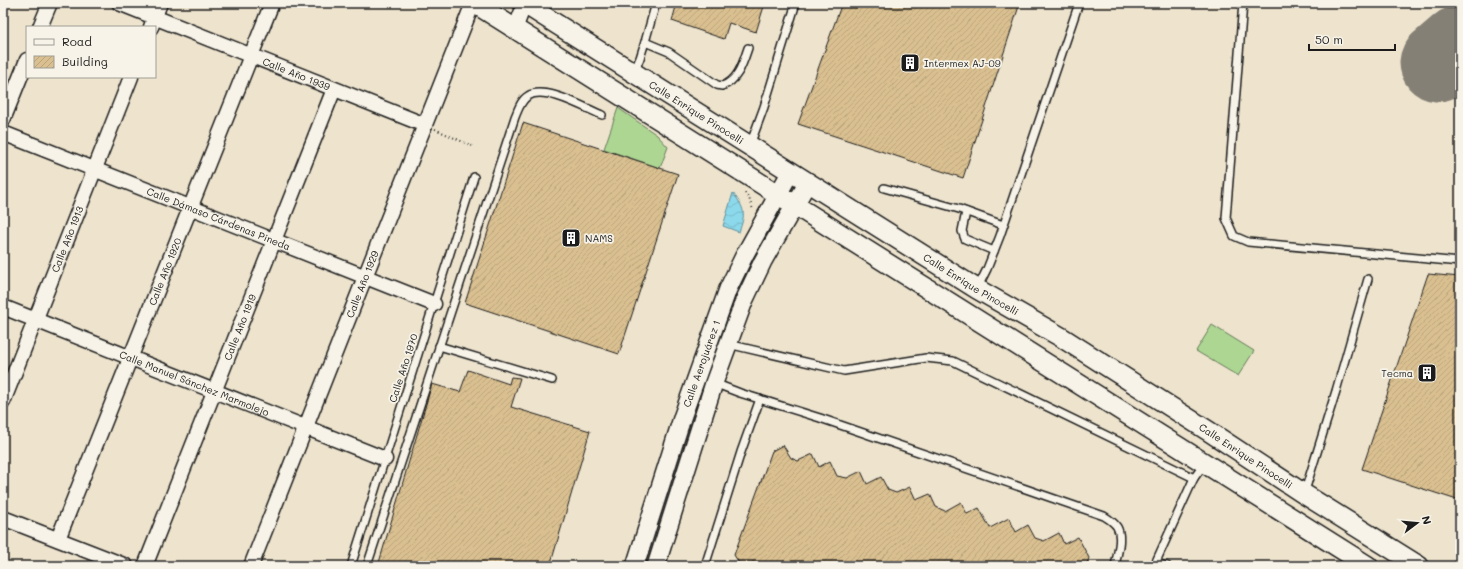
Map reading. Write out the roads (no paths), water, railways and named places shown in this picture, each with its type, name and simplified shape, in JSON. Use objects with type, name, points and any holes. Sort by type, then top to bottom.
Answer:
[{"type":"main road","points":[[473,3],[778,194],[1200,471],[1368,566]]},
{"type":"main road","name":"Calle Enrique Pinocelli","points":[[524,3],[977,289],[1061,337],[1412,564]]},
{"type":"street","points":[[40,26],[50,3]]},
{"type":"street","name":"Calle Año 1939","points":[[119,3],[153,22],[251,55],[425,125]]},
{"type":"street","points":[[153,22],[160,3]]},
{"type":"street","name":"Calle Año 1920","points":[[58,539],[272,3]]},
{"type":"street","name":"Calle Año 1929","points":[[251,566],[473,3]]},
{"type":"street","points":[[515,29],[524,3]]},
{"type":"street","points":[[3,120],[26,62]]},
{"type":"street","name":"Calle Año 1913","points":[[3,402],[131,78]]},
{"type":"street","name":"Calle Año 1919","points":[[145,566],[334,89]]},
{"type":"street","name":"Calle Dámaso Cárdenas Pineda","points":[[3,133],[434,304]]},
{"type":"street","name":"Calle Aerojuárez 1","points":[[635,566],[683,415],[728,289],[744,256],[791,171]]},
{"type":"street","name":"Calle Aerojuárez 1","points":[[656,566],[714,383],[728,344],[751,286],[763,261],[808,182]]},
{"type":"street","name":"Calle Manuel Sánchez Marmolejo","points":[[3,307],[385,459]]},
{"type":"street","points":[[3,518],[126,566]]},
{"type":"lane","points":[[634,72],[640,58],[656,3]]},
{"type":"lane","points":[[750,145],[764,107],[796,3]]},
{"type":"lane","points":[[977,289],[994,251],[1079,3]]},
{"type":"lane","points":[[1243,3],[1226,218],[1234,236],[1248,242],[1460,262]]},
{"type":"lane","points":[[645,42],[669,52],[717,85],[722,86],[732,81],[737,75],[748,48]]},
{"type":"lane","points":[[367,566],[515,117],[521,104],[527,96],[534,93],[542,93],[562,98],[602,115]]},
{"type":"lane","name":"Calle Año 1970","points":[[351,566],[474,177]]},
{"type":"lane","points":[[884,188],[966,212],[1003,225]]},
{"type":"lane","points":[[966,212],[962,231],[965,239],[994,251]]},
{"type":"lane","points":[[1304,494],[1368,280]]},
{"type":"lane","points":[[728,344],[844,371],[926,358],[953,361],[1200,471],[1155,564],[1167,566]]},
{"type":"lane","points":[[439,346],[552,380]]},
{"type":"lane","points":[[714,383],[1104,516],[1118,528],[1118,552],[1115,566]]},
{"type":"lane","points":[[705,566],[741,452],[760,399]]},
{"type":"water","points":[[733,193],[740,203],[743,211],[743,220],[739,232],[723,226]]},
{"type":"place","name":"Intermex AJ-09","points":[[910,63]]},
{"type":"place","name":"NAMS","points":[[571,238]]},
{"type":"place","name":"Tecma","points":[[1427,373]]}]
